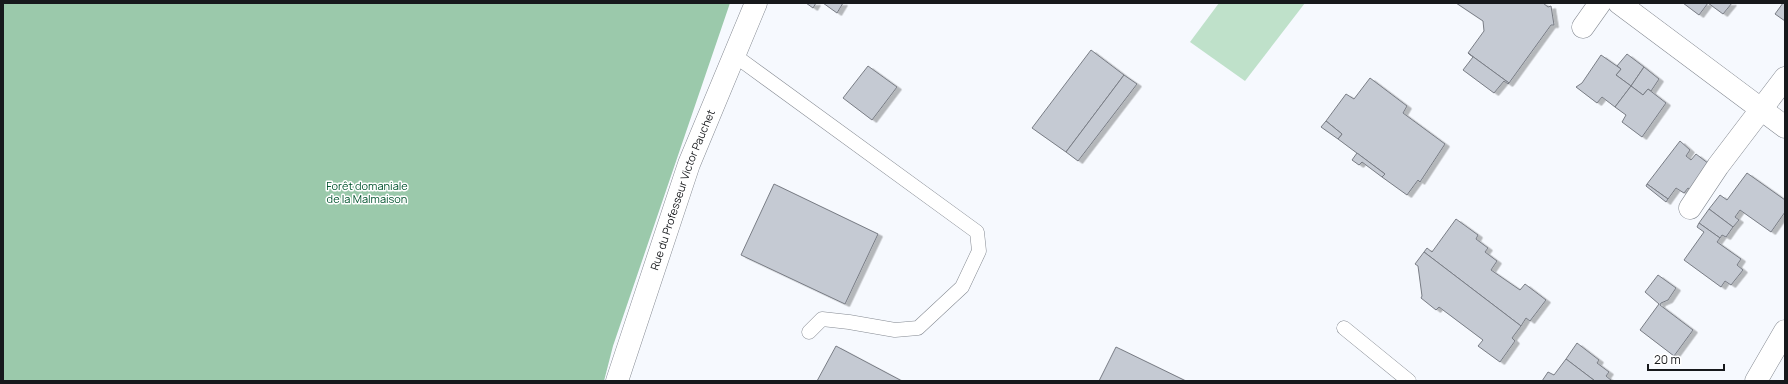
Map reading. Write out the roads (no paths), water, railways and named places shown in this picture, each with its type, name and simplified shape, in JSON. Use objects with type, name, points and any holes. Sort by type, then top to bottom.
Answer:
[{"type":"street","name":"Rue du Professeur Victor Pauchet","points":[[617,381],[689,164],[756,3]]},
{"type":"street","points":[[1583,27],[1600,3]]},
{"type":"street","points":[[1619,3],[1785,127]]},
{"type":"street","points":[[1690,208],[1718,166],[1785,78]]},
{"type":"street","points":[[1756,381],[1785,331]]},
{"type":"lane","points":[[734,55],[977,232],[979,251],[962,287],[918,328],[895,330],[822,319],[809,332]]},
{"type":"lane","points":[[1344,328],[1410,381]]},
{"type":"park label","name":"Forêt domaniale de la Malmaison","points":[[367,192]]}]
